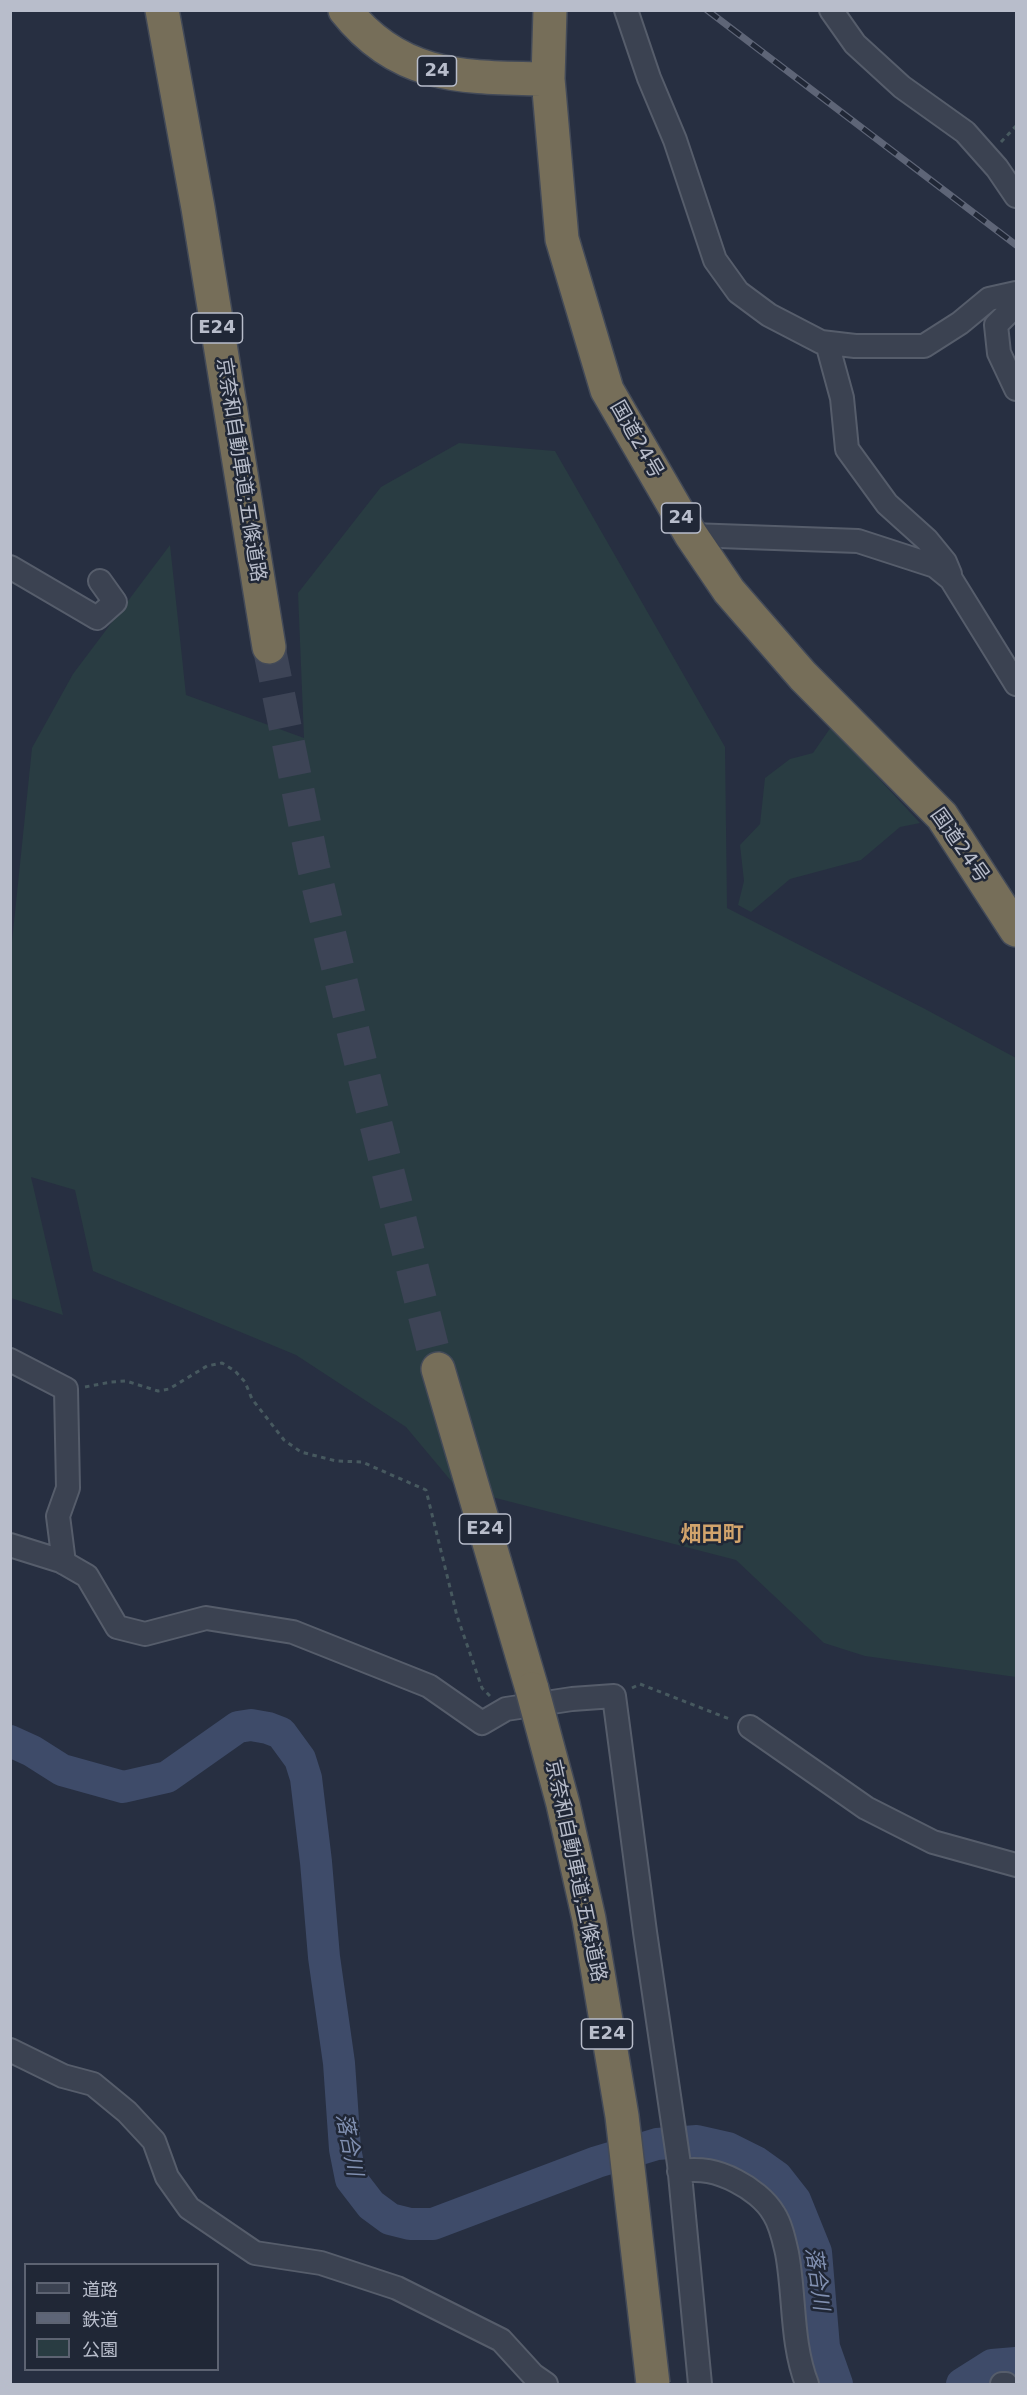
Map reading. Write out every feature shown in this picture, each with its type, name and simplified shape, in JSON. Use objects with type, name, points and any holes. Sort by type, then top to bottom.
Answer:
[{"type":"highway","name":"京奈和自動車道;五條道路","points":[[162,10],[198,208],[269,646]]},
{"type":"highway","name":"24","points":[[345,10],[361,30],[378,45],[424,68],[477,78],[548,79]]},
{"type":"highway","name":"国道24号","points":[[550,10],[548,79],[562,239],[608,390],[690,535],[729,591],[803,675],[942,816],[1017,930]]},
{"type":"highway","name":"京奈和自動車道;五條道路","points":[[438,1369],[532,1689],[563,1804],[589,1919],[622,2116],[653,2385]]},
{"type":"street","points":[[626,10],[649,78],[675,140],[715,260],[738,292],[769,315],[821,342],[855,346],[924,346],[960,323],[989,299],[1017,293]]},
{"type":"street","points":[[831,10],[855,44],[894,80],[965,132],[998,168],[1017,196]]},
{"type":"street","points":[[1017,305],[996,325],[999,353],[1017,389]]},
{"type":"street","points":[[827,343],[842,398],[847,448],[887,504],[927,540],[945,562],[951,579],[1017,684]]},
{"type":"street","points":[[690,535],[858,541],[935,566],[951,579]]},
{"type":"street","points":[[10,567],[97,618],[115,602],[100,581]]},
{"type":"street","points":[[10,1360],[66,1389],[68,1488],[58,1516],[64,1563]]},
{"type":"street","points":[[10,1545],[64,1563],[87,1576],[117,1627],[145,1634],[206,1618],[293,1632],[429,1686],[482,1723],[506,1709],[572,1699],[614,1696],[679,2167],[700,2385]]},
{"type":"street","points":[[750,1727],[866,1808],[933,1842],[1017,1865]]},
{"type":"street","points":[[10,2050],[63,2076],[93,2084],[127,2112],[154,2140],[167,2177],[189,2208],[255,2253],[321,2263],[397,2288],[501,2340],[533,2375],[546,2385]]},
{"type":"street","points":[[679,2167],[722,2174],[750,2188],[774,2214],[784,2238],[792,2282],[796,2337],[807,2385]]},
{"type":"path","points":[[66,1389],[126,1381],[158,1391],[169,1389],[207,1366],[222,1363],[235,1371],[245,1382],[252,1400],[284,1440],[301,1452],[336,1461],[363,1462],[426,1490],[458,1616],[482,1688],[506,1709]]},
{"type":"path","points":[[614,1696],[640,1684],[750,1727]]},
{"type":"green space","points":[[459,443],[555,451],[725,747],[727,908],[1016,1058],[1016,1677],[865,1656],[824,1643],[736,1560],[457,1488],[406,1427],[296,1355],[93,1271],[75,1190],[31,1177],[63,1315],[11,1298],[11,951],[32,748],[73,674],[170,545],[186,695],[304,738],[298,593],[381,487]]},
{"type":"green space","points":[[831,727],[920,823],[900,827],[861,860],[790,879],[751,912],[738,905],[744,881],[740,845],[760,824],[765,778],[790,759],[813,753]]},
{"type":"waterway","name":"落合川","points":[[10,1741],[32,1751],[62,1770],[123,1787],[167,1777],[238,1727],[251,1725],[281,1733],[300,1759],[306,1778],[324,1957],[339,2063],[345,2149],[351,2179],[371,2205],[390,2219],[410,2224],[433,2224],[597,2162],[657,2144],[697,2141],[728,2148],[756,2162],[777,2177],[795,2200],[816,2252],[824,2347],[837,2384]]},
{"type":"waterway","name":"落合川","points":[[962,2384],[992,2365],[1016,2363]]},
{"type":"tunnel","points":[[269,647],[313,865],[438,1369]]},
{"type":"railway","points":[[707,10],[1016,245]]},
{"type":"district","name":"畑田町","points":[[712,1536]]}]
